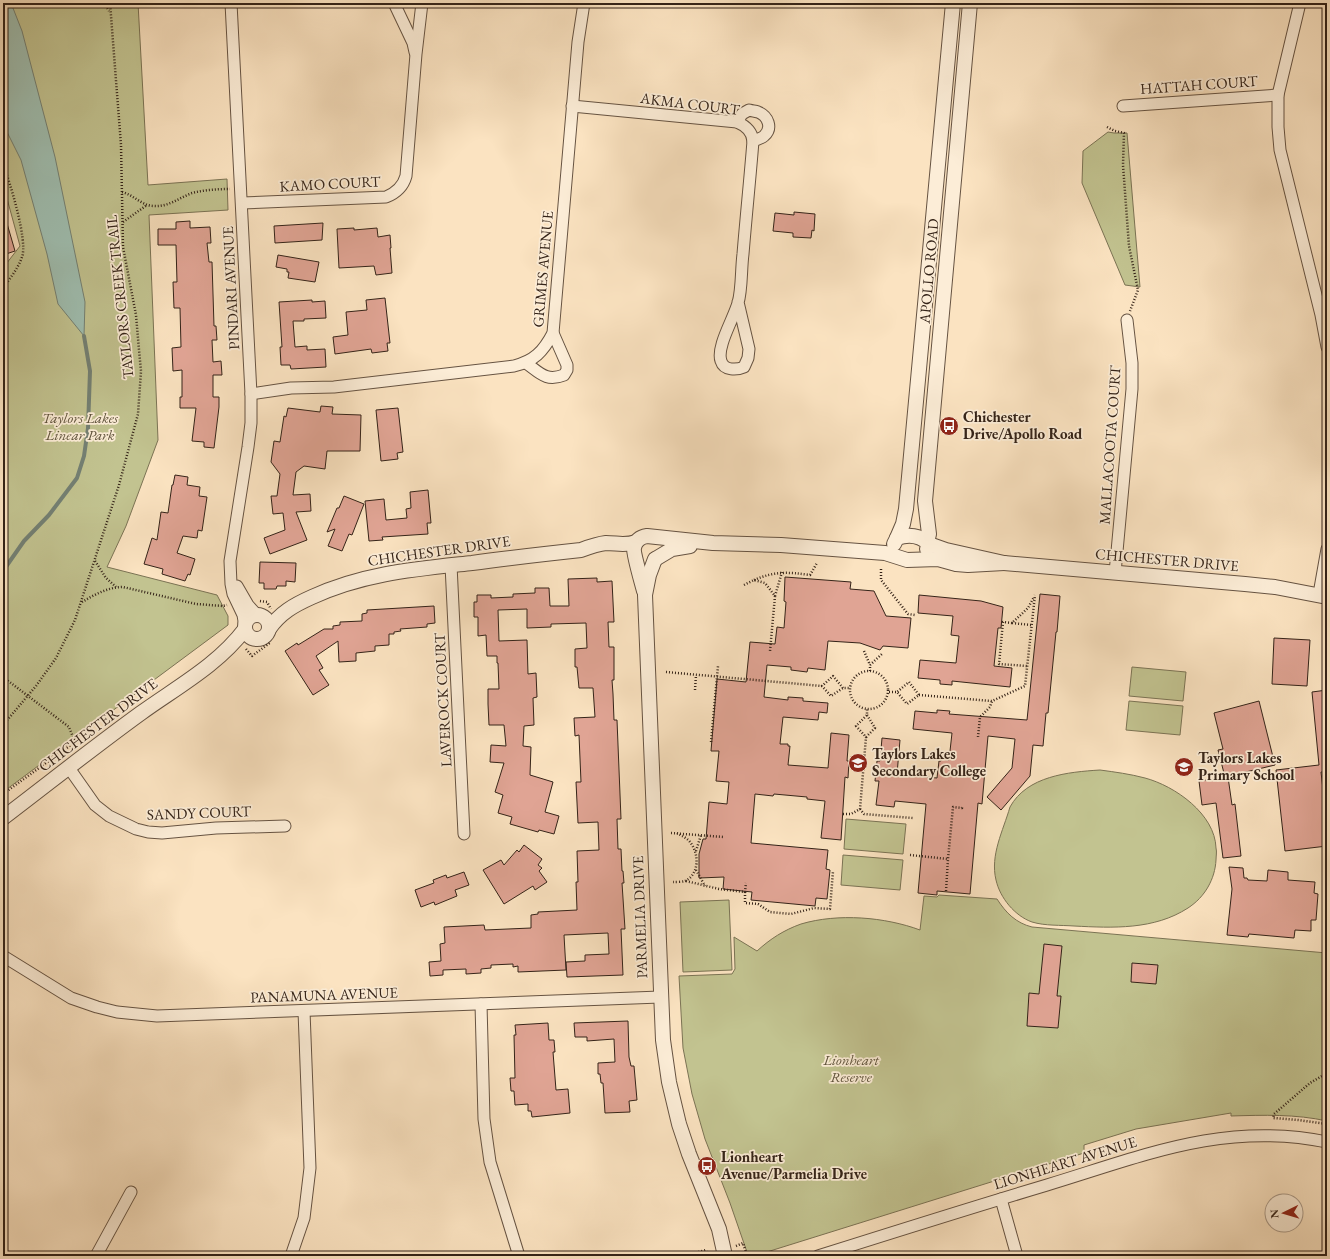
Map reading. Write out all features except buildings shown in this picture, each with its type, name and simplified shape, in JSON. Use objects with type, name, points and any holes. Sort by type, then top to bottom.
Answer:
[{"type":"street","name":"PINDARI AVENUE","points":[[231,3],[251,389],[251,423],[230,560],[233,594],[243,615],[245,628]]},
{"type":"street","points":[[394,3],[413,43],[416,54]]},
{"type":"street","name":"KAMO COURT","points":[[242,203],[376,198],[386,197],[398,191],[406,176],[416,54],[422,3]]},
{"type":"street","name":"GRIMES AVENUE","points":[[251,389],[334,387],[514,366],[526,363],[543,350],[553,333],[578,42],[584,3]]},
{"type":"street","name":"APOLLO ROAD","points":[[896,538],[903,524],[906,509],[953,3]]},
{"type":"street","name":"APOLLO ROAD","points":[[928,543],[929,534],[925,501],[970,3]]},
{"type":"street","points":[[1300,3],[1278,95],[1278,127],[1280,150],[1324,315],[1327,347]]},
{"type":"street","name":"HATTAH COURT","points":[[1123,106],[1278,95]]},
{"type":"street","name":"AKMA COURT","points":[[572,106],[737,122],[750,130],[753,141]]},
{"type":"street","points":[[737,122],[742,114],[749,110],[758,112],[765,117],[769,123],[768,129],[764,136],[753,141],[738,302],[724,337],[720,352],[721,362],[724,366],[729,369],[737,370],[744,367],[748,358],[749,349],[738,302]]},
{"type":"street","name":"MALLACOOTA COURT","points":[[1115,573],[1132,389],[1132,363],[1127,320]]},
{"type":"street","points":[[526,363],[545,377],[551,378],[564,375],[567,370],[567,365],[553,333]]},
{"type":"street","points":[[713,543],[680,547],[648,562],[636,559],[634,550],[636,542],[643,537],[650,537],[713,543],[781,545],[855,551],[886,553],[907,560],[921,560],[926,555],[928,543],[919,537],[904,535],[855,551]]},
{"type":"street","points":[[650,537],[655,539],[660,548],[656,558]]},
{"type":"street","points":[[896,538],[894,544],[896,556]]},
{"type":"street","name":"CHICHESTER DRIVE","points":[[581,550],[598,544],[611,543],[624,545],[636,542]]},
{"type":"street","name":"CHICHESTER DRIVE","points":[[928,543],[946,550],[1004,563],[1245,584],[1323,595]]},
{"type":"street","points":[[1323,595],[1327,549]]},
{"type":"street","name":"CHICHESTER DRIVE","points":[[271,635],[276,618],[306,600],[326,590],[370,576],[581,550],[617,553],[636,559]]},
{"type":"street","name":"PARMELIA DRIVE","points":[[645,595],[650,570],[656,558]]},
{"type":"street","name":"PARMELIA DRIVE","points":[[636,559],[645,595],[660,997],[666,1064],[679,1124],[689,1154],[719,1229],[733,1256]]},
{"type":"street","name":"CHICHESTER DRIVE","points":[[921,560],[942,559],[956,564],[968,565],[1004,563]]},
{"type":"street","name":"LAVEROCK COURT","points":[[451,565],[464,834]]},
{"type":"street","name":"PINDARI AVENUE","points":[[231,570],[241,594],[248,606],[259,615]]},
{"type":"street","name":"CHICHESTER DRIVE","points":[[259,615],[306,600]]},
{"type":"street","points":[[259,615],[266,619],[271,635],[258,639],[251,638],[246,632],[245,628],[247,620],[253,616],[259,615]]},
{"type":"street","name":"CHICHESTER DRIVE","points":[[3,818],[141,713],[197,675],[235,642],[245,628]]},
{"type":"street","name":"CHICHESTER DRIVE","points":[[214,660],[258,639]]},
{"type":"street","name":"SANDY COURT","points":[[69,768],[95,805],[109,816],[136,829],[162,833],[216,828],[285,826]]},
{"type":"street","name":"PANAMUNA AVENUE","points":[[3,956],[71,998],[117,1012],[157,1016],[660,997]]},
{"type":"street","points":[[481,1004],[484,1119],[490,1162],[518,1256]]},
{"type":"street","points":[[292,1256],[304,1218],[310,1168],[304,1011]]},
{"type":"street","name":"LIONHEART AVENUE","points":[[818,1256],[1170,1147],[1234,1136],[1265,1135],[1287,1136],[1327,1142]]},
{"type":"street","points":[[96,1256],[131,1192]]},
{"type":"street","points":[[1001,1199],[1017,1256]]},
{"type":"street","name":"PARMELIA DRIVE","points":[[719,1229],[725,1256]]},
{"type":"path","points":[[104,3],[110,12]]},
{"type":"path","name":"TAYLORS CREEK TRAIL","points":[[3,725],[28,696],[56,658],[66,640],[82,603],[119,485],[138,414],[141,371],[136,315],[125,260],[118,92],[110,3]]},
{"type":"path","points":[[1107,127],[1124,133],[1124,189],[1129,246],[1138,290],[1127,320]]},
{"type":"path","points":[[3,164],[22,233],[24,250],[18,267],[3,289]]},
{"type":"path","points":[[122,192],[147,205],[154,206],[166,205],[201,191],[241,188]]},
{"type":"path","points":[[123,222],[147,205]]},
{"type":"path","points":[[95,561],[106,578],[116,587]]},
{"type":"path","points":[[744,585],[767,575],[782,572],[810,575],[817,563]]},
{"type":"path","points":[[881,569],[881,580],[908,614],[915,615]]},
{"type":"path","points":[[770,651],[775,596],[782,572]]},
{"type":"path","points":[[754,580],[765,583],[775,596]]},
{"type":"path","points":[[82,603],[106,590],[116,587],[130,588],[196,604],[226,605],[229,610]]},
{"type":"path","points":[[897,692],[907,704],[919,695],[992,701],[1025,686],[1035,595],[1028,608],[1012,623]]},
{"type":"path","points":[[1027,666],[999,664],[1003,622],[1032,625]]},
{"type":"path","points":[[243,645],[252,656],[271,635]]},
{"type":"path","points":[[864,651],[870,665],[870,671]]},
{"type":"path","points":[[870,665],[883,653]]},
{"type":"path","points":[[711,742],[718,666]]},
{"type":"path","points":[[870,671],[880,674],[885,678],[888,684],[888,697],[879,707],[868,709],[856,704],[853,700],[850,688],[856,676],[870,671]]},
{"type":"path","points":[[666,672],[822,686],[831,696],[843,688],[850,688]]},
{"type":"path","points":[[695,690],[696,675]]},
{"type":"path","points":[[822,686],[833,676],[843,688]]},
{"type":"path","points":[[3,677],[69,727],[75,742],[3,794]]},
{"type":"path","points":[[888,692],[897,692],[909,682],[919,695]]},
{"type":"path","points":[[978,737],[980,717],[990,707],[992,701]]},
{"type":"path","points":[[866,737],[856,726],[867,715],[868,709]]},
{"type":"path","points":[[867,715],[875,728],[866,737],[860,809],[864,814],[913,818]]},
{"type":"path","points":[[946,891],[953,807],[962,808],[962,806]]},
{"type":"path","points":[[843,814],[851,814],[860,809]]},
{"type":"path","points":[[671,833],[724,837]]},
{"type":"path","points":[[677,833],[690,842],[696,851]]},
{"type":"path","points":[[701,835],[696,851],[696,870],[705,886]]},
{"type":"path","points":[[910,855],[948,859]]},
{"type":"path","points":[[685,881],[696,870]]},
{"type":"path","points":[[746,883],[745,904],[758,904],[770,912],[791,914],[814,908],[830,909],[833,871]]},
{"type":"path","points":[[673,882],[685,881],[719,889],[745,892]]},
{"type":"path","points":[[1327,1073],[1310,1083],[1274,1114],[1273,1118],[1327,1124]]},
{"type":"path","points":[[743,1243],[747,1256]]},
{"type":"path","points":[[684,1256],[706,1250],[708,1256]]},
{"type":"green space","name":"Taylors Lakes Linear Park","points":[[3,3],[138,3],[148,185],[227,179],[228,210],[149,215],[158,440],[126,526],[107,567],[217,595],[228,616],[228,625],[3,792],[3,268],[20,246],[3,184]]},
{"type":"green space","points":[[1108,132],[1127,133],[1140,287],[1125,285],[1082,183],[1083,151]]},
{"type":"green space","points":[[1132,667],[1186,672],[1183,701],[1129,696]]},
{"type":"green space","points":[[1129,701],[1183,706],[1180,735],[1126,730]]},
{"type":"green space","points":[[1100,770],[1134,775],[1157,782],[1180,795],[1201,813],[1209,824],[1214,836],[1216,854],[1214,874],[1211,881],[1204,893],[1194,904],[1175,915],[1147,924],[1118,927],[1089,927],[1032,922],[1014,911],[1009,906],[998,887],[996,880],[996,852],[1010,807],[1017,797],[1027,788],[1038,782],[1062,774]]},
{"type":"green space","points":[[846,819],[906,824],[903,854],[844,849]]},
{"type":"green space","points":[[843,855],[903,860],[900,890],[841,885]]},
{"type":"green space","name":"Lionheart Reserve","points":[[939,895],[997,899],[1012,917],[1021,923],[1032,927],[1327,953],[1327,1121],[1291,1116],[1231,1116],[1231,1113],[1136,1129],[1084,1145],[1084,1153],[754,1256],[748,1255],[705,1139],[692,1094],[683,1048],[679,976],[732,974],[735,969],[734,937],[757,951],[772,939],[795,926],[830,918],[877,919],[920,930],[924,896],[937,897]]},
{"type":"green space","points":[[729,900],[732,970],[683,972],[680,902]]},
{"type":"shaded area","points":[[3,3],[11,3],[22,31],[55,157],[85,302],[84,336],[58,304],[47,254],[21,160],[3,124]]},
{"type":"waterway","points":[[3,571],[24,541],[49,515],[77,478],[84,456],[88,428],[90,371],[84,336]]},
{"type":"place","name":"Chichester Drive/Apollo Road","points":[[949,426]]},
{"type":"place","name":"Taylors Lakes Secondary College","points":[[858,763]]},
{"type":"place","name":"Taylors Lakes Primary School","points":[[1184,767]]},
{"type":"place","name":"Lionheart Avenue/Parmelia Drive","points":[[707,1166]]}]
